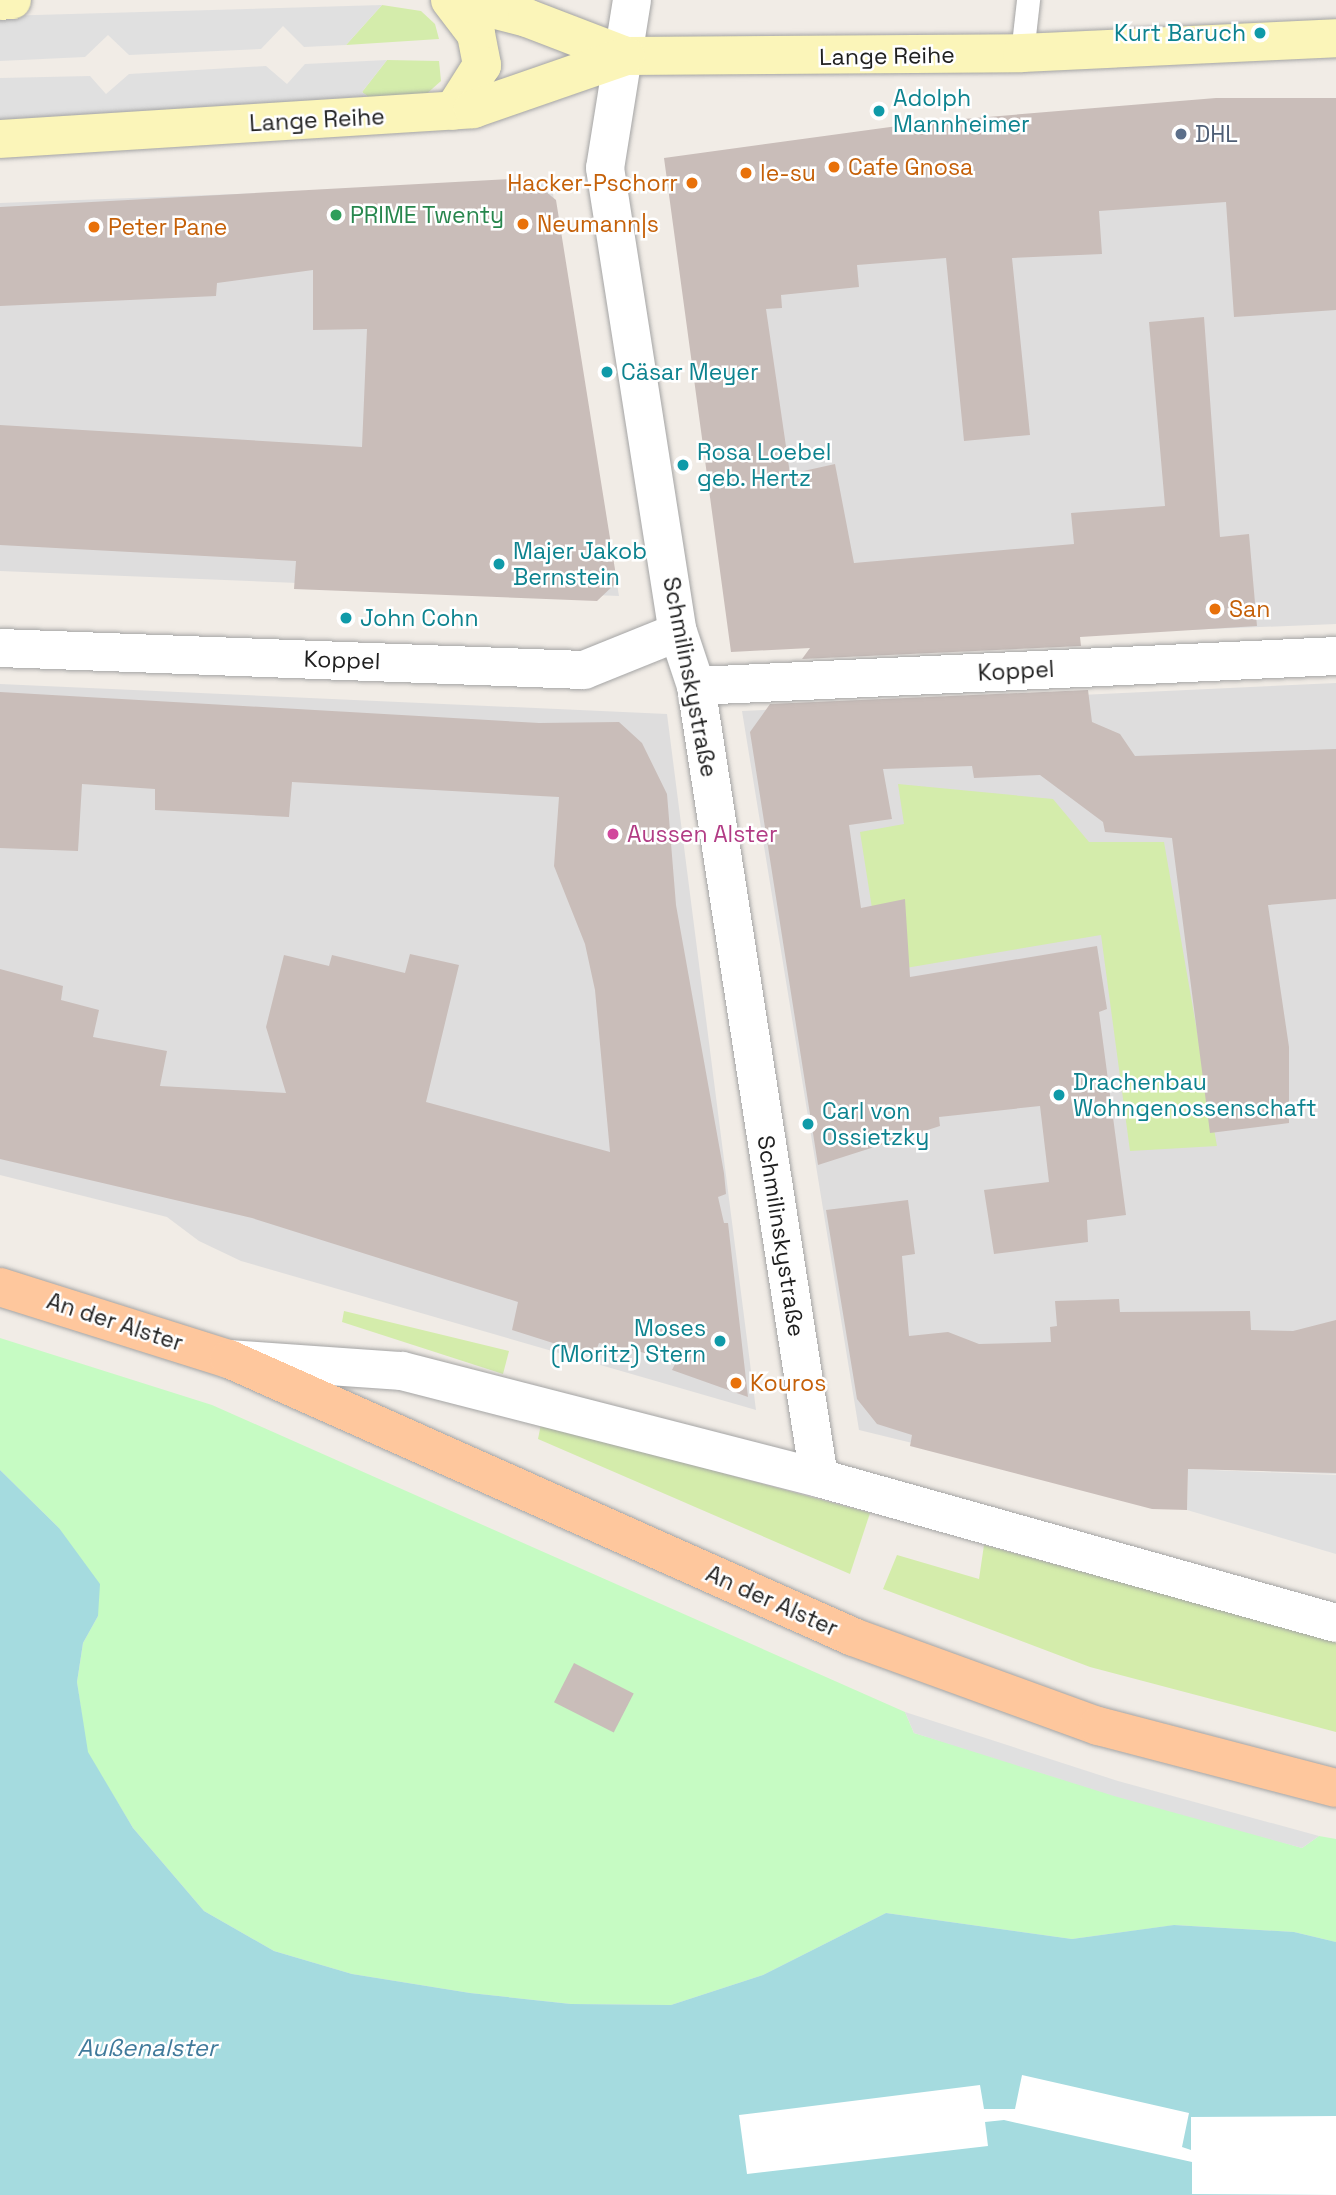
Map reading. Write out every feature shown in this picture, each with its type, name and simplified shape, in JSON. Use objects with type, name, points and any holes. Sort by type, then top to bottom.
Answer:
[{"type":"main road","name":"An der Alster","points":[[0,1287],[229,1359],[853,1637],[1098,1726],[1336,1788]]},
{"type":"street","points":[[0,1],[12,0]]},
{"type":"street","points":[[450,0],[476,34],[482,65],[453,111]]},
{"type":"street","name":"Lange Reihe","points":[[458,0],[527,18],[626,56]]},
{"type":"street","name":"Schmilinskystraße","points":[[632,0],[626,56],[605,168],[678,632],[696,686],[819,1478]]},
{"type":"street","name":"Lange Reihe","points":[[0,139],[453,111],[626,56],[1022,53],[1336,38]]},
{"type":"street","name":"Koppel","points":[[0,648],[584,670],[678,632]]},
{"type":"street","name":"Koppel","points":[[696,686],[1336,656]]},
{"type":"street","name":"An der Alster","points":[[229,1359],[402,1371],[819,1478],[1336,1623]]},
{"type":"lane","points":[[1022,53],[1028,0]]},
{"type":"shaded area","points":[[382,5],[346,45],[304,47],[283,26],[261,49],[129,55],[108,35],[85,57],[0,61],[0,16]]},
{"type":"shaded area","points":[[387,60],[362,92],[379,105],[0,126],[0,78],[90,76],[106,94],[129,74],[266,66],[287,84],[305,64]]},
{"type":"shaded area","points":[[1336,102],[1336,624],[734,648],[666,166]]},
{"type":"shaded area","points":[[551,182],[619,596],[0,571],[0,203]]},
{"type":"shaded area","points":[[1336,683],[1336,1474],[1178,1468],[1187,1510],[859,1430],[742,711]]},
{"type":"shaded area","points":[[0,684],[667,714],[756,1410],[241,1261],[199,1241],[167,1217],[0,1175]]},
{"type":"shaded area","points":[[1188,1469],[1336,1475],[1336,1554],[1187,1510]]},
{"type":"shaded area","points":[[905,1712],[1118,1781],[1319,1836],[1302,1848],[1114,1796],[914,1733]]},
{"type":"green space","points":[[382,5],[421,11],[435,24],[439,39],[346,45]]},
{"type":"green space","points":[[387,60],[439,61],[441,81],[423,97],[379,105],[362,92]]},
{"type":"green space","points":[[898,784],[1053,799],[1089,842],[1164,842],[1217,1146],[1130,1151],[1101,935],[882,972],[860,832],[904,824]]},
{"type":"green space","points":[[344,1311],[509,1351],[503,1374],[342,1322]]},
{"type":"green space","points":[[0,1338],[212,1405],[905,1712],[914,1733],[1302,1848],[1319,1836],[1336,1839],[1336,1942],[1294,1932],[1175,1925],[1072,1939],[886,1913],[763,1975],[671,2005],[571,2004],[470,1993],[352,1974],[274,1951],[204,1911],[133,1828],[87,1752],[77,1682],[83,1643],[98,1616],[59,1528],[0,1470]]},
{"type":"green space","points":[[541,1424],[870,1513],[850,1574],[538,1439]]},
{"type":"green space","points":[[984,1545],[1336,1641],[1336,1732],[1090,1667],[883,1589],[897,1555],[979,1579]]},
{"type":"water","name":"Außenalster","points":[[0,1470],[59,1528],[100,1584],[98,1616],[83,1643],[77,1682],[88,1752],[133,1828],[204,1911],[274,1951],[352,1974],[470,1993],[571,2004],[671,2005],[763,1975],[886,1913],[1072,1939],[1174,1925],[1294,1932],[1336,1942],[1336,2195],[0,2195]]},
{"type":"pier","points":[[1022,2075],[1189,2113],[1182,2147],[1191,2150],[1191,2117],[1336,2116],[1336,2195],[1192,2194],[1192,2162],[1004,2120],[985,2122],[988,2146],[747,2174],[739,2115],[980,2085],[984,2109],[1015,2109]]},
{"type":"building","points":[[1216,98],[1336,98],[1336,310],[1234,317],[1226,202],[1099,211],[1102,254],[1012,258],[1030,435],[964,441],[946,258],[857,265],[859,287],[781,295],[782,308],[766,309],[790,474],[835,464],[854,563],[1074,544],[1071,513],[1165,506],[1149,322],[1204,317],[1220,537],[1249,534],[1257,626],[1080,637],[1081,646],[802,659],[810,648],[731,652],[664,158],[927,122]]},
{"type":"building","points":[[529,178],[556,200],[617,582],[597,601],[294,589],[296,561],[0,545],[0,425],[362,447],[367,329],[313,330],[313,270],[217,283],[216,296],[0,306],[0,207]]},
{"type":"building","points":[[1088,690],[1092,722],[1120,734],[1135,756],[1336,749],[1336,899],[1268,905],[1289,1047],[1289,1123],[1210,1133],[1172,838],[1105,832],[1103,822],[1040,775],[974,778],[972,766],[883,769],[892,819],[849,825],[861,908],[905,899],[910,977],[1097,946],[1107,1009],[1099,1012],[1126,1215],[1087,1220],[1088,1242],[994,1254],[984,1190],[1049,1182],[1040,1106],[939,1117],[940,1126],[818,1165],[750,732],[770,704]]},
{"type":"building","points":[[0,692],[539,723],[619,722],[642,743],[667,794],[676,905],[724,1173],[726,1194],[718,1197],[724,1223],[728,1223],[748,1397],[672,1370],[677,1360],[599,1343],[594,1356],[512,1330],[518,1302],[252,1218],[0,1159],[0,969],[63,986],[61,1000],[99,1010],[93,1037],[167,1051],[160,1086],[286,1093],[266,1027],[284,955],[329,966],[332,955],[405,973],[410,954],[459,965],[426,1102],[610,1152],[595,990],[585,944],[554,866],[559,797],[292,782],[289,817],[155,810],[155,789],[82,784],[78,851],[0,848]]},
{"type":"building","points":[[908,1200],[915,1254],[902,1256],[909,1336],[948,1332],[979,1344],[1051,1342],[1050,1327],[1057,1326],[1055,1301],[1119,1299],[1120,1312],[1250,1311],[1251,1330],[1293,1331],[1336,1320],[1336,1473],[1188,1469],[1187,1510],[1152,1509],[910,1446],[912,1435],[877,1424],[857,1399],[826,1210]]},
{"type":"building","points":[[574,1663],[634,1693],[614,1733],[554,1702]]},
{"type":"place","name":"Kurt Baruch","points":[[1260,33]]},
{"type":"place","name":"Adolph Mannheimer","points":[[879,111]]},
{"type":"place","name":"DHL","points":[[1181,134]]},
{"type":"place","name":"Cafe Gnosa","points":[[834,167]]},
{"type":"place","name":"le-su","points":[[746,173]]},
{"type":"place","name":"Hacker-Pschorr","points":[[692,183]]},
{"type":"place","name":"PRIME Twenty","points":[[336,215]]},
{"type":"place","name":"Neumann|s","points":[[523,224]]},
{"type":"place","name":"Peter Pane","points":[[94,227]]},
{"type":"place","name":"Cäsar Meyer","points":[[607,372]]},
{"type":"place","name":"Rosa Loebel geb. Hertz","points":[[683,465]]},
{"type":"place","name":"Majer Jakob Bernstein","points":[[499,564]]},
{"type":"place","name":"San","points":[[1215,609]]},
{"type":"place","name":"John Cohn","points":[[346,618]]},
{"type":"place","name":"Aussen Alster","points":[[613,834]]},
{"type":"place","name":"Drachenbau Wohngenossenschaft","points":[[1059,1095]]},
{"type":"place","name":"Carl von Ossietzky","points":[[808,1124]]},
{"type":"place","name":"Moses (Moritz) Stern","points":[[720,1341]]},
{"type":"place","name":"Kouros","points":[[736,1383]]}]
